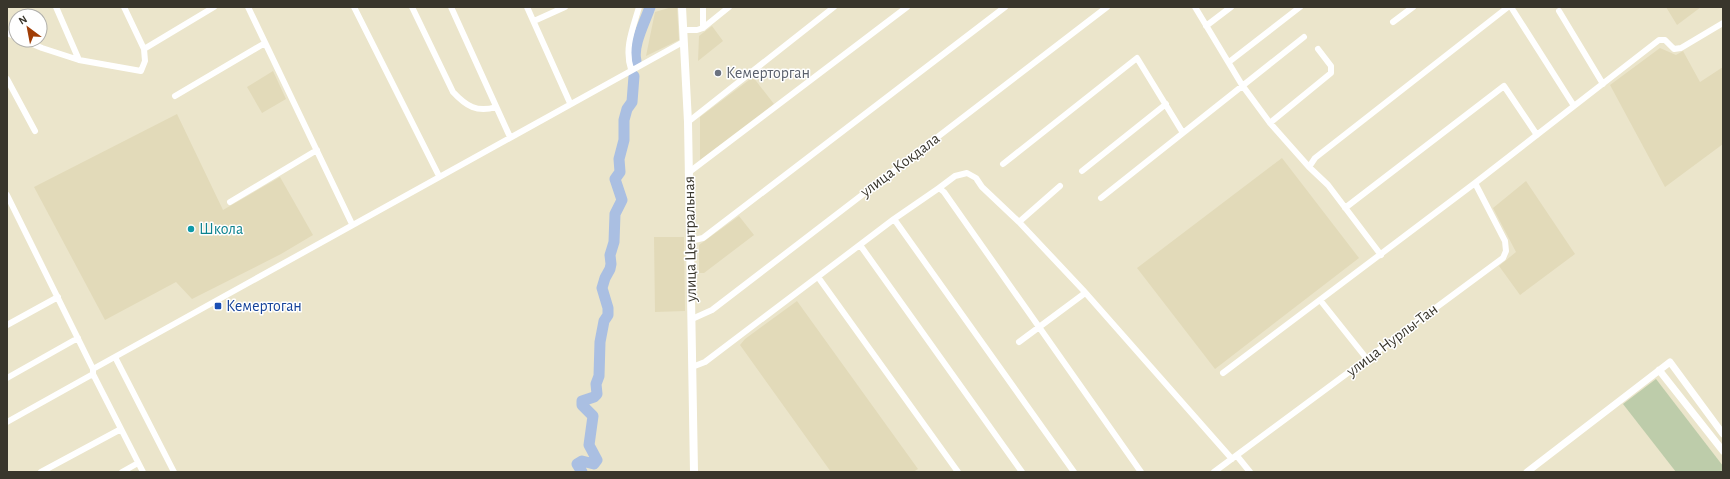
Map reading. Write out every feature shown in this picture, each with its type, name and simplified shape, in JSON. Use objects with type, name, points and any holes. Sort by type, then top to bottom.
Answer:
[{"type":"main road","name":"улица Центральная","points":[[682,7],[688,122],[694,472]]},
{"type":"street","points":[[56,7],[79,60]]},
{"type":"street","points":[[45,48],[79,60],[141,70],[145,61],[144,49],[124,7]]},
{"type":"street","points":[[144,49],[214,7]]},
{"type":"street","points":[[248,7],[352,224]]},
{"type":"street","points":[[354,7],[439,176]]},
{"type":"street","points":[[412,7],[453,92],[460,100],[475,109],[486,111],[496,108]]},
{"type":"street","points":[[451,7],[510,137]]},
{"type":"street","points":[[527,7],[570,103]]},
{"type":"street","points":[[534,21],[565,7]]},
{"type":"street","points":[[631,69],[627,51],[639,7]]},
{"type":"street","points":[[703,28],[704,7]]},
{"type":"street","points":[[683,30],[697,30],[703,28],[729,7]]},
{"type":"street","points":[[688,122],[834,7]]},
{"type":"street","points":[[688,173],[907,7]]},
{"type":"street","points":[[690,241],[703,238],[1005,7]]},
{"type":"street","name":"улица Кокдала","points":[[692,320],[712,310],[1107,7]]},
{"type":"street","points":[[1195,7],[1242,85],[1270,123],[1328,185],[1381,255]]},
{"type":"street","points":[[1206,26],[1231,7]]},
{"type":"street","points":[[1229,62],[1300,7]]},
{"type":"street","points":[[1393,22],[1413,7]]},
{"type":"street","points":[[1310,167],[1315,158],[1510,7],[1574,106]]},
{"type":"street","points":[[1559,12],[1603,84]]},
{"type":"street","points":[[1223,373],[1381,255],[1659,40],[1664,40],[1674,49],[1681,48],[1723,23]]},
{"type":"street","points":[[1101,198],[1304,37]]},
{"type":"street","points":[[7,422],[93,372],[114,357],[631,69],[683,42]]},
{"type":"street","points":[[175,96],[265,43]]},
{"type":"street","points":[[1270,123],[1331,74],[1331,66],[1318,49]]},
{"type":"street","points":[[1003,164],[1138,58],[1183,132]]},
{"type":"street","points":[[7,79],[35,131]]},
{"type":"street","points":[[1345,208],[1504,86],[1537,135]]},
{"type":"street","points":[[1082,170],[1166,104]]},
{"type":"street","points":[[230,202],[317,150]]},
{"type":"street","points":[[692,367],[705,362],[894,219],[955,176],[967,173],[976,178],[982,187],[1019,222],[1234,458],[1250,472]]},
{"type":"street","name":"улица Нурлы-Тан","points":[[1214,472],[1503,258],[1506,251],[1505,241],[1475,183]]},
{"type":"street","points":[[1019,222],[1060,186]]},
{"type":"street","points":[[939,188],[944,192],[1141,472]]},
{"type":"street","points":[[7,195],[143,472]]},
{"type":"street","points":[[894,219],[1074,472]]},
{"type":"street","points":[[860,245],[1022,472]]},
{"type":"street","points":[[818,277],[958,472]]},
{"type":"street","points":[[1019,342],[1085,293]]},
{"type":"street","points":[[7,326],[58,297]]},
{"type":"street","points":[[1320,300],[1367,359]]},
{"type":"street","points":[[7,378],[78,338]]},
{"type":"street","points":[[114,357],[174,472]]},
{"type":"street","points":[[1527,472],[1670,362],[1723,434]]},
{"type":"street","points":[[1659,370],[1723,451]]},
{"type":"street","points":[[41,472],[121,429]]},
{"type":"street","points":[[122,472],[138,463]]},
{"type":"shaded area","points":[[677,7],[679,40],[646,56],[655,12]]},
{"type":"shaded area","points":[[1666,7],[1701,7],[1677,25]]},
{"type":"shaded area","points":[[712,26],[723,41],[698,61],[699,36]]},
{"type":"shaded area","points":[[1660,48],[1676,55],[1683,51],[1700,82],[1723,67],[1723,144],[1665,187],[1610,85]]},
{"type":"shaded area","points":[[273,71],[286,99],[262,113],[247,87]]},
{"type":"shaded area","points":[[753,77],[774,104],[700,160],[700,117]]},
{"type":"shaded area","points":[[177,114],[223,210],[280,177],[313,235],[281,254],[192,299],[176,282],[105,320],[34,187]]},
{"type":"shaded area","points":[[1282,158],[1359,258],[1215,369],[1137,268]]},
{"type":"shaded area","points":[[1526,181],[1575,254],[1520,295],[1499,266],[1516,252],[1493,208]]},
{"type":"shaded area","points":[[739,216],[754,235],[704,273],[699,273],[699,245]]},
{"type":"shaded area","points":[[654,237],[684,237],[685,311],[655,312]]},
{"type":"shaded area","points":[[797,301],[918,469],[913,472],[831,472],[740,345],[745,339]]},
{"type":"green space","points":[[1656,379],[1723,466],[1723,472],[1676,472],[1623,404]]},
{"type":"waterway","points":[[636,61],[635,55],[637,41],[650,7]]},
{"type":"waterway","points":[[582,472],[577,464],[582,461],[594,464],[597,460],[589,445],[593,416],[582,405],[582,401],[594,397],[597,394],[596,384],[599,376],[600,342],[604,321],[608,315],[608,308],[602,288],[611,264],[610,255],[614,242],[615,214],[622,200],[615,179],[620,172],[619,159],[624,140],[624,120],[627,109],[632,102],[634,76]]},
{"type":"place","name":"Кемерторган","points":[[718,73]]},
{"type":"place","name":"Школа","points":[[191,229]]},
{"type":"place","name":"Кемертоган","points":[[218,306]]}]
